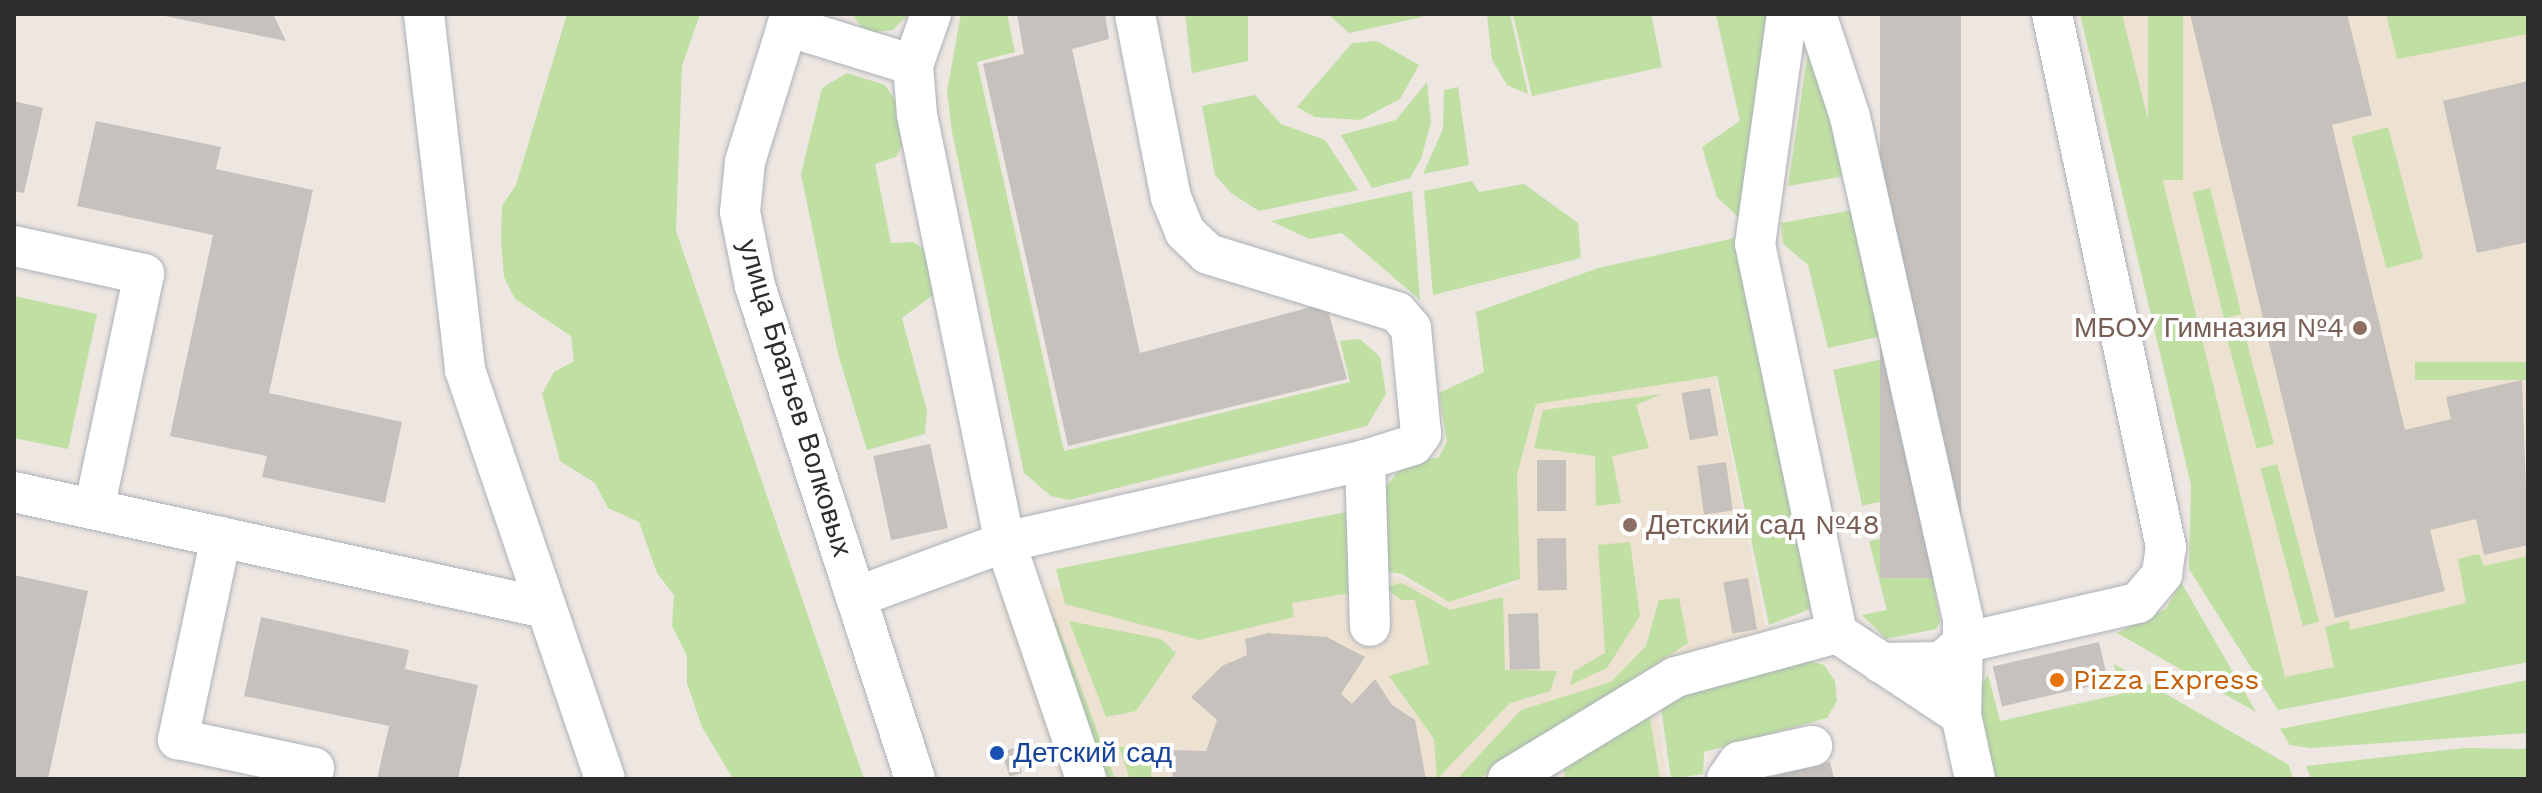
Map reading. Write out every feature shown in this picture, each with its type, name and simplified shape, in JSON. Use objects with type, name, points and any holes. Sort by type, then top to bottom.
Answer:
[{"type":"street","points":[[424,14],[465,370],[605,779]]},
{"type":"street","points":[[931,14],[913,65],[1005,542],[1086,779]]},
{"type":"street","points":[[856,597],[1005,542],[1365,460],[1413,445],[1421,434],[1411,328],[1378,304],[1208,254],[1185,232],[1171,198],[1135,14]]},
{"type":"street","points":[[1787,14],[1755,244],[1837,633],[1961,715]]},
{"type":"street","points":[[1816,14],[1850,117],[1963,643],[1961,715],[1975,779]]},
{"type":"street","points":[[1881,663],[1941,662],[1963,643],[2138,603],[2162,574],[2166,547],[2052,14]]},
{"type":"street","points":[[789,20],[913,65]]},
{"type":"street","name":"улица Братьев Волковых","points":[[789,20],[745,162],[740,212],[755,286],[915,779]]},
{"type":"street","points":[[14,246],[144,274],[94,509]]},
{"type":"street","points":[[1365,460],[1370,626]]},
{"type":"street","points":[[14,492],[545,608]]},
{"type":"street","points":[[221,537],[178,739],[314,768],[312,779]]},
{"type":"street","points":[[1508,779],[1676,677],[1837,633]]},
{"type":"street","points":[[1727,779],[1739,762],[1812,746]]},
{"type":"shaded area","name":"МБОУ Гимназия №4","points":[[2116,14],[2528,14],[2528,642],[2280,696]]},
{"type":"shaded area","name":"Детский сад №48","points":[[1714,370],[1767,636],[1652,678],[1667,779],[1060,779],[1000,604],[1061,586],[1398,577],[1449,602],[1518,584],[1514,472],[1534,401]]},
{"type":"green space","points":[[567,14],[700,14],[682,66],[676,231],[864,779],[733,779],[702,727],[687,683],[687,656],[672,626],[674,595],[657,573],[639,522],[608,508],[595,483],[560,461],[542,394],[554,372],[574,361],[571,336],[515,299],[504,277],[501,239],[502,206],[516,185]]},
{"type":"green space","points":[[852,14],[909,14],[893,30],[866,33]]},
{"type":"green space","points":[[961,14],[1007,14],[1015,52],[977,62],[1064,451],[1350,382],[1340,341],[1360,339],[1380,357],[1386,394],[1367,426],[1069,500],[1051,496],[1024,473],[952,132],[947,91]]},
{"type":"green space","points":[[1185,14],[1248,14],[1248,61],[1192,73]]},
{"type":"green space","points":[[1328,14],[1421,14],[1422,17],[1349,33]]},
{"type":"green space","points":[[1487,14],[1510,14],[1528,94],[1507,85],[1492,60]]},
{"type":"green space","points":[[1513,14],[1651,14],[1662,67],[1532,96]]},
{"type":"green space","points":[[1767,14],[1747,196],[1738,217],[1717,197],[1702,147],[1740,121],[1716,15]]},
{"type":"green space","points":[[2080,14],[2122,14],[2285,677],[2334,667],[2325,627],[2349,620],[2350,630],[2466,603],[2458,559],[2479,554],[2484,566],[2528,556],[2528,662],[2278,710],[2189,569],[2191,485]]},
{"type":"green space","points":[[2148,14],[2183,14],[2183,180],[2148,180]]},
{"type":"green space","points":[[2386,14],[2528,14],[2528,34],[2397,59]]},
{"type":"green space","points":[[1810,38],[1845,176],[1788,186]]},
{"type":"green space","points":[[1377,41],[1419,65],[1400,99],[1360,120],[1315,117],[1297,107],[1352,43]]},
{"type":"green space","points":[[847,73],[885,85],[897,103],[904,142],[896,157],[875,164],[891,243],[914,242],[930,254],[936,280],[933,295],[902,318],[927,411],[925,434],[867,450],[838,354],[801,174],[822,88]]},
{"type":"green space","points":[[1427,82],[1431,122],[1421,159],[1410,178],[1372,188],[1341,135],[1396,120]]},
{"type":"green space","points":[[1458,87],[1469,165],[1423,174],[1443,129],[1444,90]]},
{"type":"green space","points":[[1255,95],[1281,124],[1325,140],[1358,190],[1259,211],[1231,193],[1215,175],[1202,106]]},
{"type":"green space","points":[[2388,127],[2423,258],[2386,268],[2351,137]]},
{"type":"green space","points":[[1472,181],[1479,192],[1524,184],[1578,223],[1581,258],[1433,295],[1424,191]]},
{"type":"green space","points":[[2210,188],[2241,314],[2224,318],[2193,192]]},
{"type":"green space","points":[[1412,191],[1420,300],[1342,233],[1309,239],[1271,221]]},
{"type":"green space","points":[[1853,210],[1882,336],[1828,348],[1808,265],[1783,244],[1781,223]]},
{"type":"green space","points":[[1735,238],[1813,593],[1810,609],[1769,625],[1717,376],[1536,404],[1517,475],[1520,579],[1449,602],[1402,574],[1383,571],[1378,497],[1403,465],[1439,457],[1447,442],[1439,393],[1484,372],[1476,312],[1598,268]]},
{"type":"green space","points":[[14,296],[97,314],[68,449],[14,438]]},
{"type":"green space","points":[[2244,332],[2274,444],[2257,449],[2227,337]]},
{"type":"green space","points":[[1888,358],[1917,494],[1862,506],[1833,370]]},
{"type":"green space","points":[[2415,362],[2528,362],[2528,380],[2415,380]]},
{"type":"green space","points":[[1662,394],[1636,405],[1649,448],[1612,456],[1621,503],[1596,506],[1595,456],[1534,448],[1543,410]]},
{"type":"green space","points":[[2277,464],[2319,621],[2303,626],[2261,468]]},
{"type":"green space","points":[[1346,512],[1350,593],[1292,603],[1294,617],[1199,640],[1065,604],[1056,569]]},
{"type":"green space","points":[[1925,531],[1940,622],[1936,629],[1886,639],[1862,615],[1887,610],[1869,541]]},
{"type":"green space","points":[[1630,542],[1640,616],[1607,668],[1570,685],[1574,671],[1605,653],[1598,545]]},
{"type":"green space","points":[[2181,582],[2256,712],[2117,633],[2166,609]]},
{"type":"green space","points":[[1402,583],[1450,610],[1503,597],[1505,670],[1557,671],[1550,691],[1510,703],[1437,779],[1434,739],[1389,676],[1429,664],[1415,600],[1401,600],[1385,587]]},
{"type":"green space","points":[[1679,598],[1688,643],[1478,779],[1457,779],[1521,710],[1611,682],[1646,646],[1659,600]]},
{"type":"green space","points":[[1055,618],[1115,779],[1108,779],[1047,621]]},
{"type":"green space","points":[[1069,621],[1161,639],[1176,653],[1136,711],[1106,717]]},
{"type":"green space","points":[[1805,660],[1824,665],[1835,681],[1837,701],[1827,718],[1704,752],[1703,774],[1671,779],[1661,707],[1694,685]]},
{"type":"green space","points":[[2114,664],[2289,765],[2293,779],[1996,779],[1980,718],[1979,688],[1988,675],[2000,721],[2121,694]]},
{"type":"green space","points":[[2528,680],[2528,733],[2310,748],[2290,745],[2280,729]]},
{"type":"green space","points":[[1649,712],[1660,779],[1566,779],[1562,763]]},
{"type":"green space","points":[[1151,746],[1151,779],[1130,779],[1119,747]]},
{"type":"green space","points":[[2464,748],[2528,749],[2528,779],[2311,779],[2306,766]]},
{"type":"building","points":[[160,14],[273,14],[286,41],[160,15]]},
{"type":"building","points":[[1017,14],[1105,14],[1109,39],[1072,49],[1140,353],[1326,303],[1347,379],[1068,446],[983,64],[1024,54]]},
{"type":"building","points":[[1880,14],[1961,14],[1961,578],[1880,578]]},
{"type":"building","points":[[2190,14],[2347,14],[2372,115],[2332,125],[2405,430],[2451,419],[2446,397],[2522,380],[2528,545],[2484,555],[2476,519],[2430,530],[2445,591],[2335,618]]},
{"type":"building","points":[[2528,81],[2528,242],[2477,253],[2443,101]]},
{"type":"building","points":[[14,101],[43,108],[24,193],[14,191]]},
{"type":"building","points":[[96,121],[221,147],[216,169],[313,190],[269,393],[402,422],[385,503],[262,477],[267,456],[170,436],[213,235],[77,206]]},
{"type":"building","points":[[1710,388],[1718,435],[1690,440],[1681,393]]},
{"type":"building","points":[[930,444],[948,528],[891,540],[873,456]]},
{"type":"building","points":[[1537,460],[1566,460],[1566,511],[1537,511]]},
{"type":"building","points":[[1726,462],[1733,511],[1704,515],[1697,466]]},
{"type":"building","points":[[1566,538],[1567,590],[1538,590],[1537,539]]},
{"type":"building","points":[[14,575],[88,591],[48,779],[14,779]]},
{"type":"building","points":[[1748,578],[1757,629],[1732,634],[1723,582]]},
{"type":"building","points":[[1538,613],[1540,669],[1510,670],[1508,614]]},
{"type":"building","points":[[261,617],[409,650],[405,669],[478,685],[458,779],[377,779],[389,726],[244,696]]},
{"type":"building","points":[[1268,633],[1327,637],[1365,657],[1341,694],[1352,704],[1375,679],[1392,705],[1415,720],[1426,779],[1173,779],[1171,750],[1206,751],[1217,720],[1191,697],[1222,666],[1247,655],[1245,639]]},
{"type":"building","points":[[2099,642],[2108,682],[2002,706],[1993,667]]},
{"type":"building","points":[[1014,748],[1022,773],[1010,777],[1002,752]]},
{"type":"building","points":[[1830,762],[1834,779],[1765,779],[1765,778]]},
{"type":"place","name":"МБОУ Гимназия №4","points":[[2360,328]]},
{"type":"place","name":"Детский сад №48","points":[[1630,525]]},
{"type":"place","name":"Pizza Express","points":[[2057,680]]},
{"type":"place","name":"Детский сад","points":[[997,753]]}]
